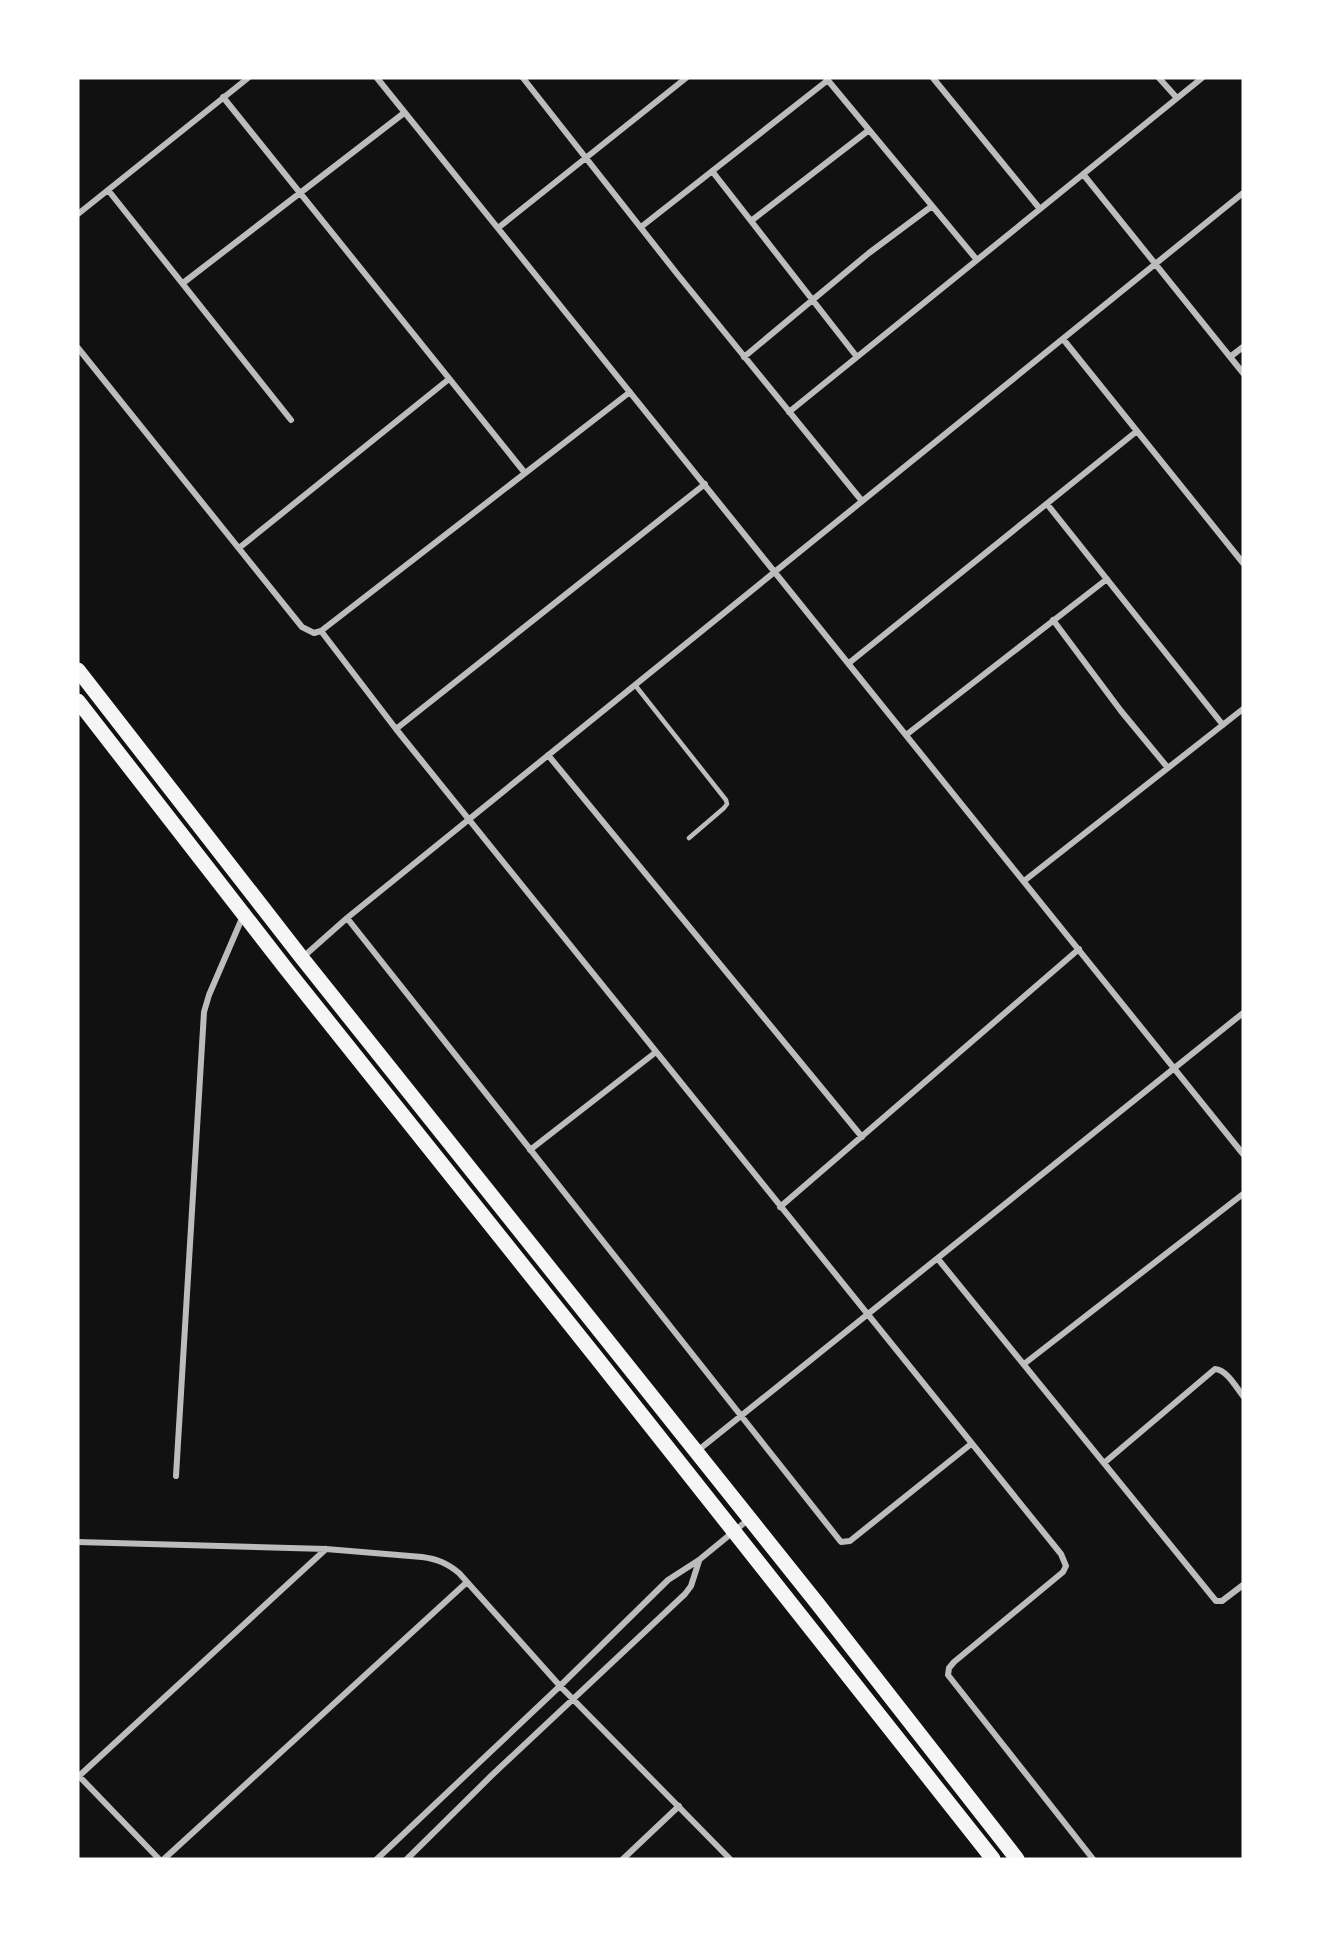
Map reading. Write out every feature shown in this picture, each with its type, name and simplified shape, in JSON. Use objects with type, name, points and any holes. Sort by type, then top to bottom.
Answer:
[{"type":"highway","points":[[78,670],[302,958],[1017,1859]]},
{"type":"highway","points":[[78,701],[287,970],[993,1859]]},
{"type":"street","points":[[78,214],[248,78]]},
{"type":"street","points":[[377,78],[1243,1154]]},
{"type":"street","points":[[523,78],[744,357],[862,501]]},
{"type":"street","points":[[498,228],[686,78]]},
{"type":"street","points":[[933,78],[1040,209]]},
{"type":"street","points":[[1159,78],[1177,98]]},
{"type":"street","points":[[789,412],[1202,78]]},
{"type":"street","points":[[641,227],[827,79],[977,260]]},
{"type":"street","points":[[223,98],[525,473]]},
{"type":"street","points":[[183,283],[404,113]]},
{"type":"street","points":[[751,221],[869,130]]},
{"type":"street","points":[[712,171],[857,357]]},
{"type":"street","points":[[1083,174],[1243,373]]},
{"type":"street","points":[[108,190],[291,420]]},
{"type":"street","points":[[302,958],[346,918],[1243,193]]},
{"type":"street","points":[[744,357],[869,253],[932,206]]},
{"type":"street","points":[[1063,339],[1243,563]]},
{"type":"street","points":[[1230,357],[1243,346]]},
{"type":"street","points":[[78,348],[302,627],[314,633],[321,631],[630,392]]},
{"type":"street","points":[[239,548],[449,379]]},
{"type":"street","points":[[849,663],[1137,431]]},
{"type":"street","points":[[396,729],[705,484]]},
{"type":"street","points":[[1047,504],[1223,725]]},
{"type":"street","points":[[906,735],[1107,579]]},
{"type":"street","points":[[1053,620],[1121,711],[1168,768]]},
{"type":"street","points":[[321,631],[396,729],[1061,1554],[1066,1566],[1063,1572],[954,1662],[949,1668],[948,1675],[1093,1859]]},
{"type":"street","points":[[1023,881],[1243,709]]},
{"type":"street","points":[[548,755],[862,1137]]},
{"type":"street","points":[[176,1476],[204,1012],[244,913]]},
{"type":"street","points":[[346,918],[841,1542],[850,1541],[971,1444]]},
{"type":"street","points":[[780,1207],[1079,950]]},
{"type":"street","points":[[696,1453],[1243,1013]]},
{"type":"street","points":[[530,1150],[656,1052]]},
{"type":"street","points":[[1024,1365],[1243,1194]]},
{"type":"street","points":[[938,1259],[1216,1601],[1222,1601],[1243,1585]]},
{"type":"street","points":[[1104,1463],[1215,1369],[1220,1369],[1243,1396]]},
{"type":"street","points":[[377,1859],[561,1686],[668,1580],[699,1560],[749,1519]]},
{"type":"street","points":[[78,1542],[326,1549],[436,1559],[449,1565],[574,1700],[730,1859]]},
{"type":"street","points":[[326,1549],[78,1776],[162,1859],[466,1583]]},
{"type":"street","points":[[407,1859],[491,1776],[685,1594],[691,1586],[699,1560]]},
{"type":"street","points":[[623,1859],[680,1806]]},
{"type":"lane","points":[[635,685],[726,800],[727,804],[724,808],[689,838]]}]
